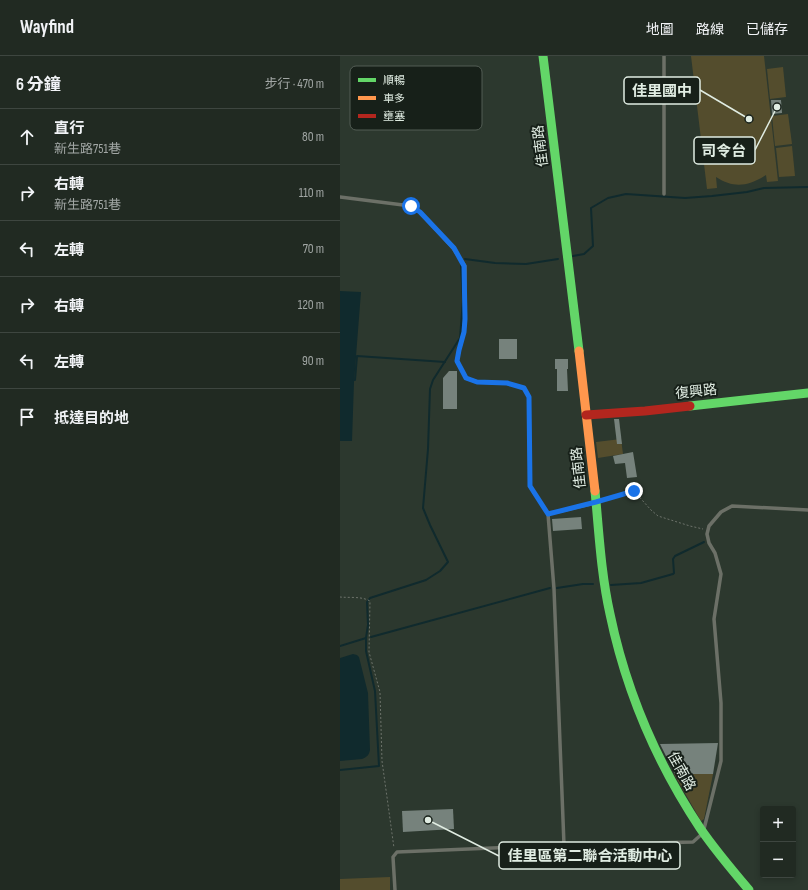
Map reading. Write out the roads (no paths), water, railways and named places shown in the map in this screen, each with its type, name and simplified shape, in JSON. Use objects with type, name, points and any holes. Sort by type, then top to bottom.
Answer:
[{"type":"street","name":"佳南路","points":[[543,56],[586,414],[604,580],[610,615],[627,679],[639,715],[663,767],[679,796],[703,833],[748,890]]},
{"type":"street","name":"復興路","points":[[586,414],[645,410],[808,393]]},
{"type":"lane","points":[[664,56],[664,194]]},
{"type":"lane","points":[[340,197],[411,206],[420,212],[454,248],[464,266],[465,319],[464,332],[457,361],[466,378],[477,382],[507,383],[524,388],[529,397],[530,486],[548,514],[554,589],[564,845]]},
{"type":"lane","points":[[548,514],[596,502]]},
{"type":"lane","points":[[395,890],[393,857],[398,852],[564,845],[693,842],[703,833],[721,761],[721,703],[714,619],[721,574],[715,553],[709,543],[707,534],[709,526],[721,512],[732,506],[808,510]]},
{"type":"water","points":[[340,291],[361,292],[354,382],[352,441],[340,441]]},
{"type":"water","points":[[353,654],[359,657],[368,693],[370,750],[368,756],[362,759],[340,761],[340,658]]},
{"type":"waterway","points":[[573,256],[584,254],[593,246],[591,208],[608,198],[626,194],[685,198],[747,192],[764,188],[808,187]]},
{"type":"waterway","points":[[465,259],[495,263],[526,264],[558,259]]},
{"type":"waterway","points":[[340,770],[379,766],[375,691],[366,651],[368,625],[367,602],[370,598],[426,580],[440,571],[448,562],[423,508],[428,449],[430,389],[433,380],[460,338],[463,300],[461,265]]},
{"type":"waterway","points":[[353,380],[355,380],[357,356],[445,362]]},
{"type":"waterway","points":[[611,585],[641,583],[673,574],[673,559],[675,556],[704,542]]},
{"type":"waterway","points":[[557,588],[593,584]]},
{"type":"waterway","points":[[371,637],[550,588]]},
{"type":"waterway","points":[[340,646],[366,638]]},
{"type":"place","name":"司令台","points":[[777,107]]},
{"type":"place","name":"佳里國中","points":[[749,119]]},
{"type":"place","name":"佳里區第二聯合活動中心","points":[[428,820]]}]
